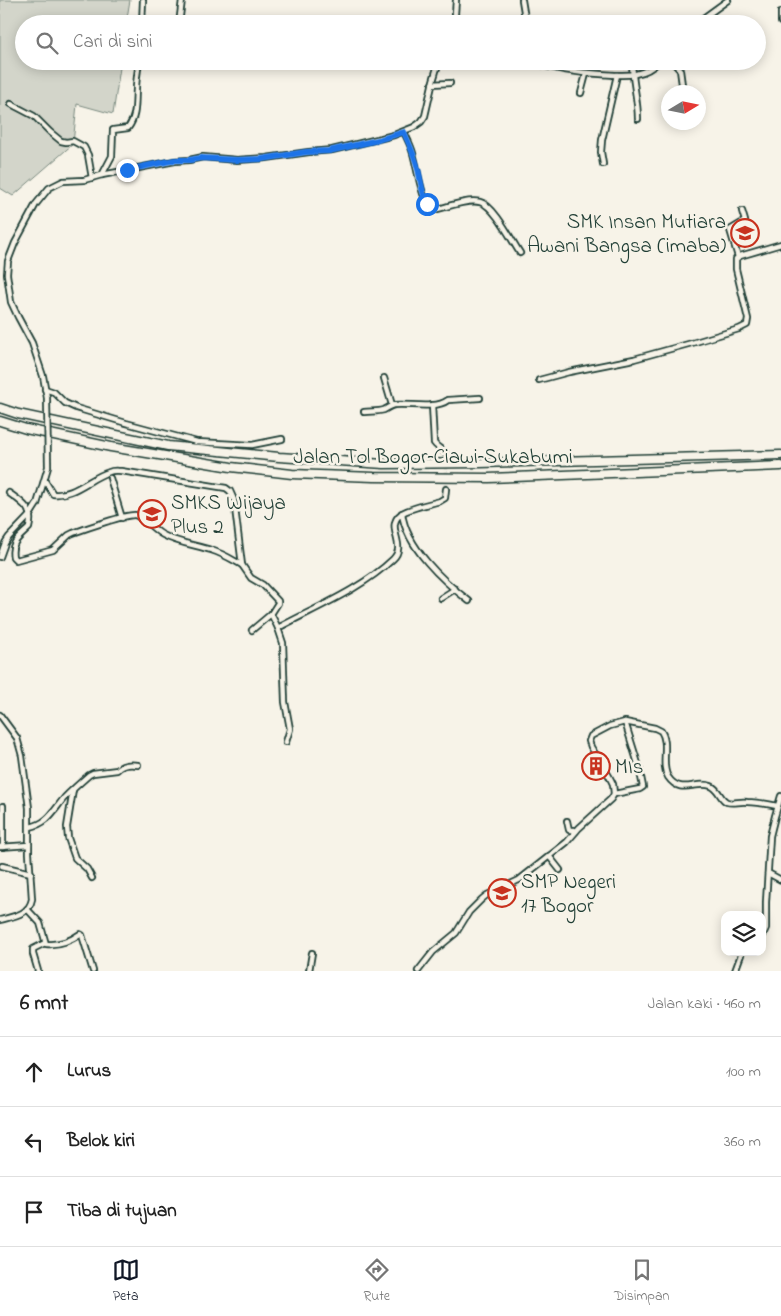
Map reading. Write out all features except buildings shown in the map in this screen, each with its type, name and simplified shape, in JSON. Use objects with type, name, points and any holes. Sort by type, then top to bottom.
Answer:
[{"type":"highway","name":"Jalan Tol Bogor–Ciawi–Sukabumi","points":[[0,408],[18,414],[168,446],[279,457],[384,464],[781,455]]},
{"type":"highway","name":"Jalan Tol Bogor–Ciawi–Sukabumi","points":[[0,422],[111,447],[231,467],[292,474],[490,478],[781,466]]},
{"type":"street","points":[[142,0],[142,15]]},
{"type":"street","points":[[180,15],[182,0]]},
{"type":"street","points":[[455,15],[456,0]]},
{"type":"street","points":[[522,0],[524,15]]},
{"type":"street","points":[[707,15],[728,0]]},
{"type":"street","points":[[781,12],[781,22]]},
{"type":"street","points":[[102,175],[113,154],[113,130],[126,128],[132,121],[136,104],[139,70]]},
{"type":"street","points":[[0,557],[7,540],[30,515],[37,504],[48,467],[47,398],[43,376],[32,343],[11,302],[7,279],[8,261],[15,243],[39,198],[49,188],[63,181],[84,180],[173,161],[201,158],[262,159],[306,152],[329,151],[404,132],[418,124],[427,114],[436,70]]},
{"type":"street","points":[[561,70],[586,74],[617,75],[632,75],[646,70]]},
{"type":"street","points":[[632,70],[637,97],[638,119]]},
{"type":"street","points":[[680,70],[682,85]]},
{"type":"street","points":[[581,93],[586,74]]},
{"type":"street","points":[[602,164],[602,140],[617,75]]},
{"type":"street","points":[[432,84],[450,83]]},
{"type":"street","points":[[10,104],[34,116],[61,140],[66,142],[73,141],[84,147],[88,154],[92,178]]},
{"type":"street","points":[[404,132],[412,150],[425,200],[430,208],[434,210],[469,201],[484,203],[501,221],[520,253]]},
{"type":"street","points":[[539,380],[576,370],[634,359],[739,329],[747,325],[748,318],[736,269],[736,259],[738,257],[730,230],[745,221],[742,211]]},
{"type":"street","points":[[738,257],[781,244]]},
{"type":"street","points":[[384,378],[392,405]]},
{"type":"street","points":[[45,389],[54,392],[65,403],[76,408],[197,442],[252,445],[282,439]]},
{"type":"street","points":[[364,412],[380,410],[392,405],[414,406],[444,403],[448,400],[480,398]]},
{"type":"street","points":[[432,404],[434,443],[446,454]]},
{"type":"street","points":[[45,481],[53,494],[60,495],[111,471],[226,488],[230,491],[234,500],[242,565]]},
{"type":"street","points":[[110,478],[122,518]]},
{"type":"street","points":[[278,628],[372,577],[394,559],[398,554],[399,546],[394,529],[395,521],[406,510],[445,498],[446,489]]},
{"type":"street","points":[[8,493],[26,505],[30,515],[29,528],[12,547],[13,557],[16,560],[51,551],[70,534],[131,515],[137,516],[162,535],[229,557],[242,565],[251,578],[264,586],[278,599],[278,603],[271,614],[252,630]]},
{"type":"street","points":[[402,513],[405,528],[416,547],[437,574],[469,601]]},
{"type":"street","points":[[441,598],[455,589]]},
{"type":"street","points":[[271,614],[283,643],[285,702],[290,729],[286,742]]},
{"type":"street","points":[[0,716],[14,734],[22,756],[28,795],[32,899],[31,905],[26,911],[0,920]]},
{"type":"street","points":[[614,794],[609,776],[589,741],[591,736],[602,730],[614,724],[625,722],[662,731],[666,773],[678,786],[709,785],[717,789],[724,800],[729,802],[748,802],[777,806]]},
{"type":"street","points":[[418,971],[433,952],[456,933],[469,912],[482,899],[517,882],[567,842],[614,794],[643,787],[625,722]]},
{"type":"street","points":[[30,827],[38,826],[47,820],[74,788],[94,773],[117,770],[119,767],[126,765],[138,765]]},
{"type":"street","points":[[74,788],[68,838],[75,858],[87,869],[92,878]]},
{"type":"street","points":[[766,911],[770,842],[777,806],[781,796]]},
{"type":"street","points":[[3,806],[2,847],[29,845]]},
{"type":"street","points":[[567,822],[569,830],[576,831]]},
{"type":"street","points":[[549,856],[560,870]]},
{"type":"street","points":[[2,866],[31,873]]},
{"type":"street","points":[[768,873],[781,880]]},
{"type":"street","points":[[27,909],[40,923],[46,943]]},
{"type":"street","points":[[38,971],[33,949],[46,943],[55,945],[68,941],[80,934],[84,940],[93,971]]},
{"type":"street","points":[[309,971],[312,953]]},
{"type":"street","points":[[735,971],[741,956]]},
{"type":"shaded area","points":[[0,0],[130,0],[128,15],[15,15],[15,70],[120,70],[113,114],[77,104],[73,144],[13,196],[0,188]]},
{"type":"tunnel","points":[[446,454],[446,489]]},
{"type":"place","name":"SMK Insan Mutiara Awani Bangsa (imaba)","points":[[745,233]]},
{"type":"place","name":"SMKS Wijaya Plus 2","points":[[152,514]]},
{"type":"place","name":"MIs","points":[[596,766]]},
{"type":"place","name":"SMP Negeri 17 Bogor","points":[[502,893]]},
{"type":"route","points":[[127,170],[175,160],[201,158],[262,159],[306,152],[329,151],[404,132],[412,150],[427,204]]}]
